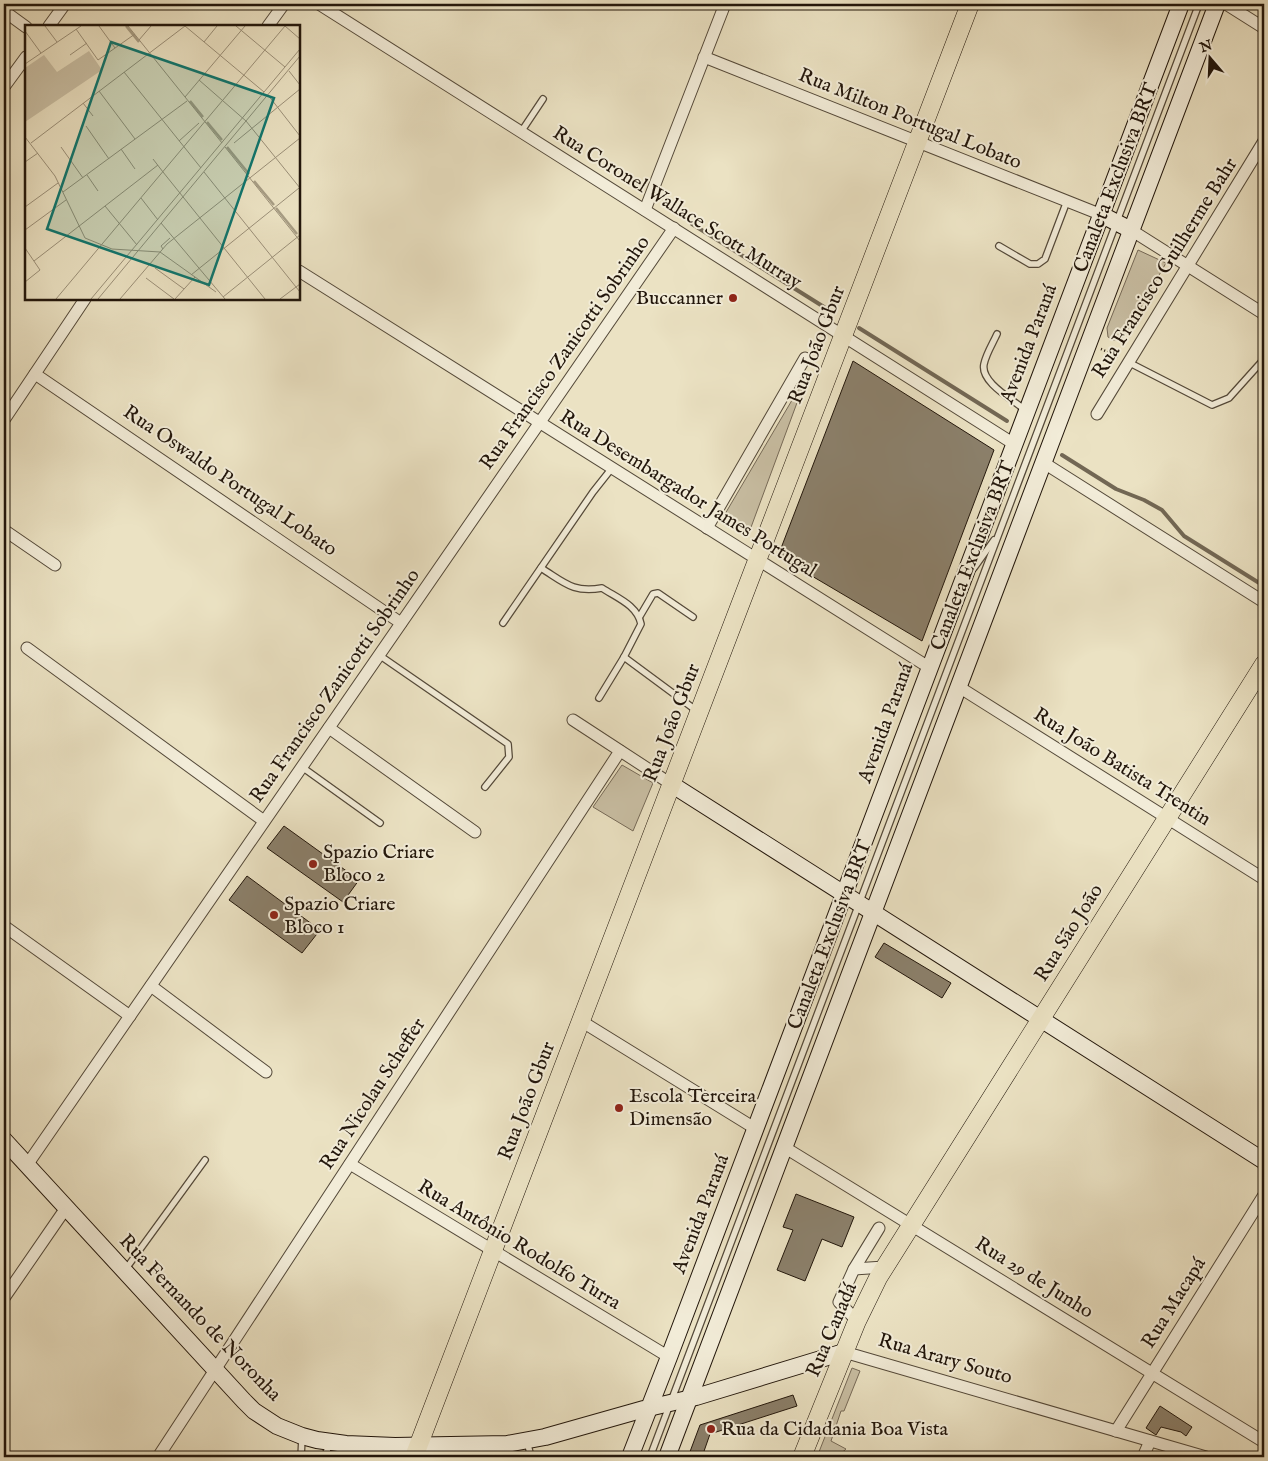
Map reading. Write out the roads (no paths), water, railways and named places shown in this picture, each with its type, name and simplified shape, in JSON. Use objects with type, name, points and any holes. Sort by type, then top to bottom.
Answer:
[{"type":"main road","name":"Rua João Gbur","points":[[416,1452],[970,4]]},
{"type":"main road","name":"Rua São João","points":[[910,1224],[1264,664]]},
{"type":"main road","name":"Rua Canadá","points":[[802,1457],[857,1321],[884,1267],[910,1224]]},
{"type":"street","points":[[50,25],[65,4]]},
{"type":"street","points":[[269,25],[284,4]]},
{"type":"street","name":"Rua Coronel Wallace Scott Murray","points":[[319,4],[1014,444]]},
{"type":"street","points":[[645,210],[725,4]]},
{"type":"street","name":"Avenida Paraná","points":[[630,1457],[1182,4]]},
{"type":"street","points":[[667,1457],[1217,4]]},
{"type":"street","points":[[1226,4],[1264,28]]},
{"type":"street","points":[[4,10],[25,25]]},
{"type":"street","name":"Rua Milton Portugal Lobato","points":[[704,57],[1102,215]]},
{"type":"street","points":[[4,87],[25,58]]},
{"type":"street","name":"Rua Francisco Guilherme Bahr","points":[[1097,414],[1264,141]]},
{"type":"street","points":[[1102,215],[1131,230],[1264,314]]},
{"type":"street","name":"Rua Francisco Zanicotti Sobrinho","points":[[27,1165],[674,228]]},
{"type":"street","name":"Rua Desembargador James Portugal","points":[[300,272],[930,668]]},
{"type":"street","points":[[4,420],[85,300]]},
{"type":"street","points":[[707,528],[805,358]]},
{"type":"street","name":"Rua Oswaldo Portugal Lobato","points":[[35,374],[401,623]]},
{"type":"street","points":[[1044,463],[1264,602]]},
{"type":"street","points":[[4,530],[55,564]]},
{"type":"street","points":[[27,648],[264,821]]},
{"type":"street","name":"Rua João Batista Trentin","points":[[959,687],[1264,879]]},
{"type":"street","points":[[573,720],[1040,1020],[1264,1161]]},
{"type":"street","points":[[329,728],[475,832]]},
{"type":"street","name":"Rua Nicolau Scheffer","points":[[158,1457],[620,751]]},
{"type":"street","points":[[4,926],[130,1016]]},
{"type":"street","points":[[151,986],[266,1072]]},
{"type":"street","points":[[581,1021],[756,1129]]},
{"type":"street","name":"Rua Fernando de Noronha","points":[[4,1140],[254,1411],[277,1426],[302,1436],[327,1453],[363,1451],[416,1452],[487,1446],[529,1449],[649,1408],[672,1403]]},
{"type":"street","name":"Rua 29 de Junho","points":[[784,1147],[1264,1442]]},
{"type":"street","name":"Rua Antônio Rodolfo Turra","points":[[350,1164],[669,1357]]},
{"type":"street","name":"Rua Macapá","points":[[1116,1431],[1264,1195]]},
{"type":"street","points":[[4,1298],[66,1208]]},
{"type":"street","points":[[857,1321],[839,1302],[854,1269],[879,1228]]},
{"type":"street","points":[[854,1269],[884,1267]]},
{"type":"street","points":[[672,1403],[844,1352]]},
{"type":"street","name":"Rua Arary Souto","points":[[844,1352],[1206,1457]]},
{"type":"street","points":[[1143,1457],[1150,1441]]},
{"type":"lane","name":"Canaleta Exclusiva BRT","points":[[650,1457],[1199,4]]},
{"type":"lane","points":[[521,132],[543,99]]},
{"type":"lane","points":[[999,246],[1030,264],[1038,264],[1045,259],[1067,201]]},
{"type":"lane","points":[[997,334],[984,364],[984,373],[989,382],[1026,411]]},
{"type":"lane","points":[[1128,362],[1212,405],[1229,398],[1264,359]]},
{"type":"lane","points":[[503,623],[593,492],[612,468]]},
{"type":"lane","points":[[959,590],[999,532]]},
{"type":"lane","points":[[541,568],[572,588],[588,590],[602,588],[633,607],[640,616],[641,624],[624,657],[599,698]]},
{"type":"lane","points":[[640,616],[653,594],[658,593],[693,617]]},
{"type":"lane","points":[[379,655],[508,744],[510,757],[485,787]]},
{"type":"lane","points":[[624,657],[698,713]]},
{"type":"lane","points":[[302,767],[380,823]]},
{"type":"lane","points":[[124,1271],[205,1160]]},
{"type":"lane","points":[[301,1457],[302,1436]]},
{"type":"waterway","points":[[692,224],[824,307]]},
{"type":"waterway","points":[[859,328],[1007,421]]},
{"type":"waterway","points":[[1062,455],[1116,489],[1144,500],[1162,510],[1184,536],[1264,586]]},
{"type":"place","name":"Buccanner","points":[[733,298]]},
{"type":"place","name":"Spazio Criare Bloco 2","points":[[313,864]]},
{"type":"place","name":"Spazio Criare Bloco 1","points":[[274,915]]},
{"type":"place","name":"Escola Terceira Dimensão","points":[[619,1108]]},
{"type":"place","name":"Rua da Cidadania Boa Vista","points":[[711,1429]]}]
